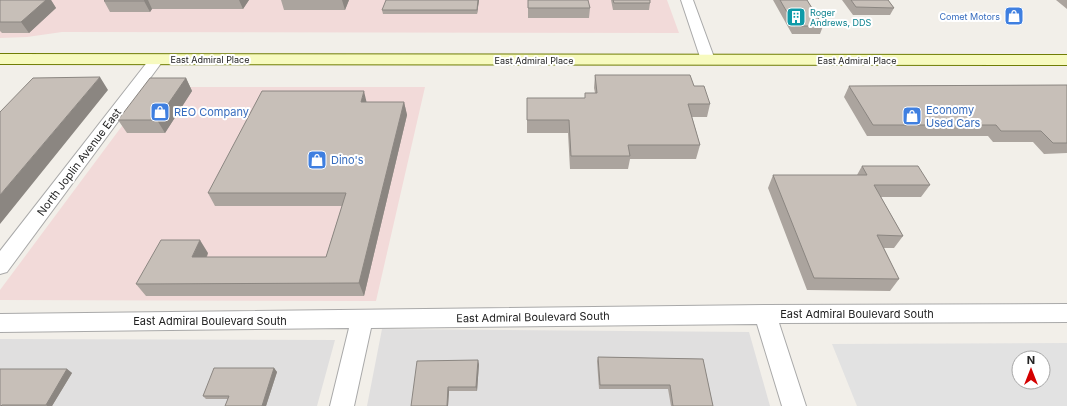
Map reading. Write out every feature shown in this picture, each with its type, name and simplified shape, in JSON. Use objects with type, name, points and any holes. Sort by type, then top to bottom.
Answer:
[{"type":"main road","name":"East Admiral Place","points":[[0,59],[1067,60]]},
{"type":"street","points":[[687,0],[708,60]]},
{"type":"street","name":"North Joplin Avenue East","points":[[0,266],[157,59]]},
{"type":"street","name":"East Admiral Boulevard South","points":[[0,323],[362,320],[765,314],[1067,313]]},
{"type":"street","points":[[765,314],[794,406]]},
{"type":"street","points":[[342,406],[362,320]]},
{"type":"shaded area","points":[[0,0],[667,0],[679,33],[62,32],[27,37],[0,38]]},
{"type":"shaded area","points":[[151,87],[425,87],[376,301],[0,300],[0,290]]},
{"type":"shaded area","points":[[382,329],[749,332],[770,406],[367,406]]},
{"type":"shaded area","points":[[0,339],[335,340],[317,406],[0,406]]},
{"type":"shaded area","points":[[1067,343],[1067,406],[857,406],[832,344]]},
{"type":"building","points":[[0,0],[46,0],[21,22],[0,22]]},
{"type":"building","points":[[105,0],[145,0],[104,1]]},
{"type":"building","points":[[386,0],[478,0],[477,10],[382,10]]},
{"type":"building","points":[[528,0],[588,0],[590,8],[528,8]]},
{"type":"building","points":[[613,0],[650,0],[650,3],[614,3]]},
{"type":"building","points":[[780,0],[807,0],[823,26],[795,26]]},
{"type":"building","points":[[851,0],[888,0],[894,8],[856,7]]},
{"type":"building","points":[[595,75],[690,75],[694,86],[704,86],[710,104],[688,104],[700,145],[628,145],[630,156],[571,156],[569,120],[527,120],[527,98],[585,98],[585,93],[597,93]]},
{"type":"building","points":[[100,77],[0,195],[0,112],[33,78]]},
{"type":"building","points":[[150,78],[186,78],[157,120],[118,120]]},
{"type":"building","points":[[1067,85],[1067,143],[1053,143],[1041,131],[1001,131],[996,125],[873,125],[849,86]]},
{"type":"building","name":"Dino's","points":[[262,91],[364,91],[361,102],[404,102],[359,283],[136,284],[161,240],[200,240],[192,257],[326,257],[346,193],[208,193]]},
{"type":"building","points":[[862,166],[918,166],[930,185],[874,185],[903,236],[877,235],[899,279],[814,278],[773,175],[867,175]]},
{"type":"building","points":[[598,357],[703,359],[713,406],[673,406],[670,385],[600,385]]},
{"type":"building","points":[[478,360],[476,387],[448,387],[447,406],[411,406],[417,361]]},
{"type":"building","points":[[214,368],[274,368],[262,406],[225,406],[229,396],[203,396]]},
{"type":"building","points":[[0,369],[67,369],[46,405],[0,406]]},
{"type":"place","name":"Comet Motors","points":[[1014,16]]},
{"type":"place","name":"Roger Andrews, DDS","points":[[796,17]]},
{"type":"place","name":"REO Company","points":[[160,112]]},
{"type":"place","name":"Economy Used Cars","points":[[912,116]]},
{"type":"place","name":"Dino's","points":[[317,160]]}]
